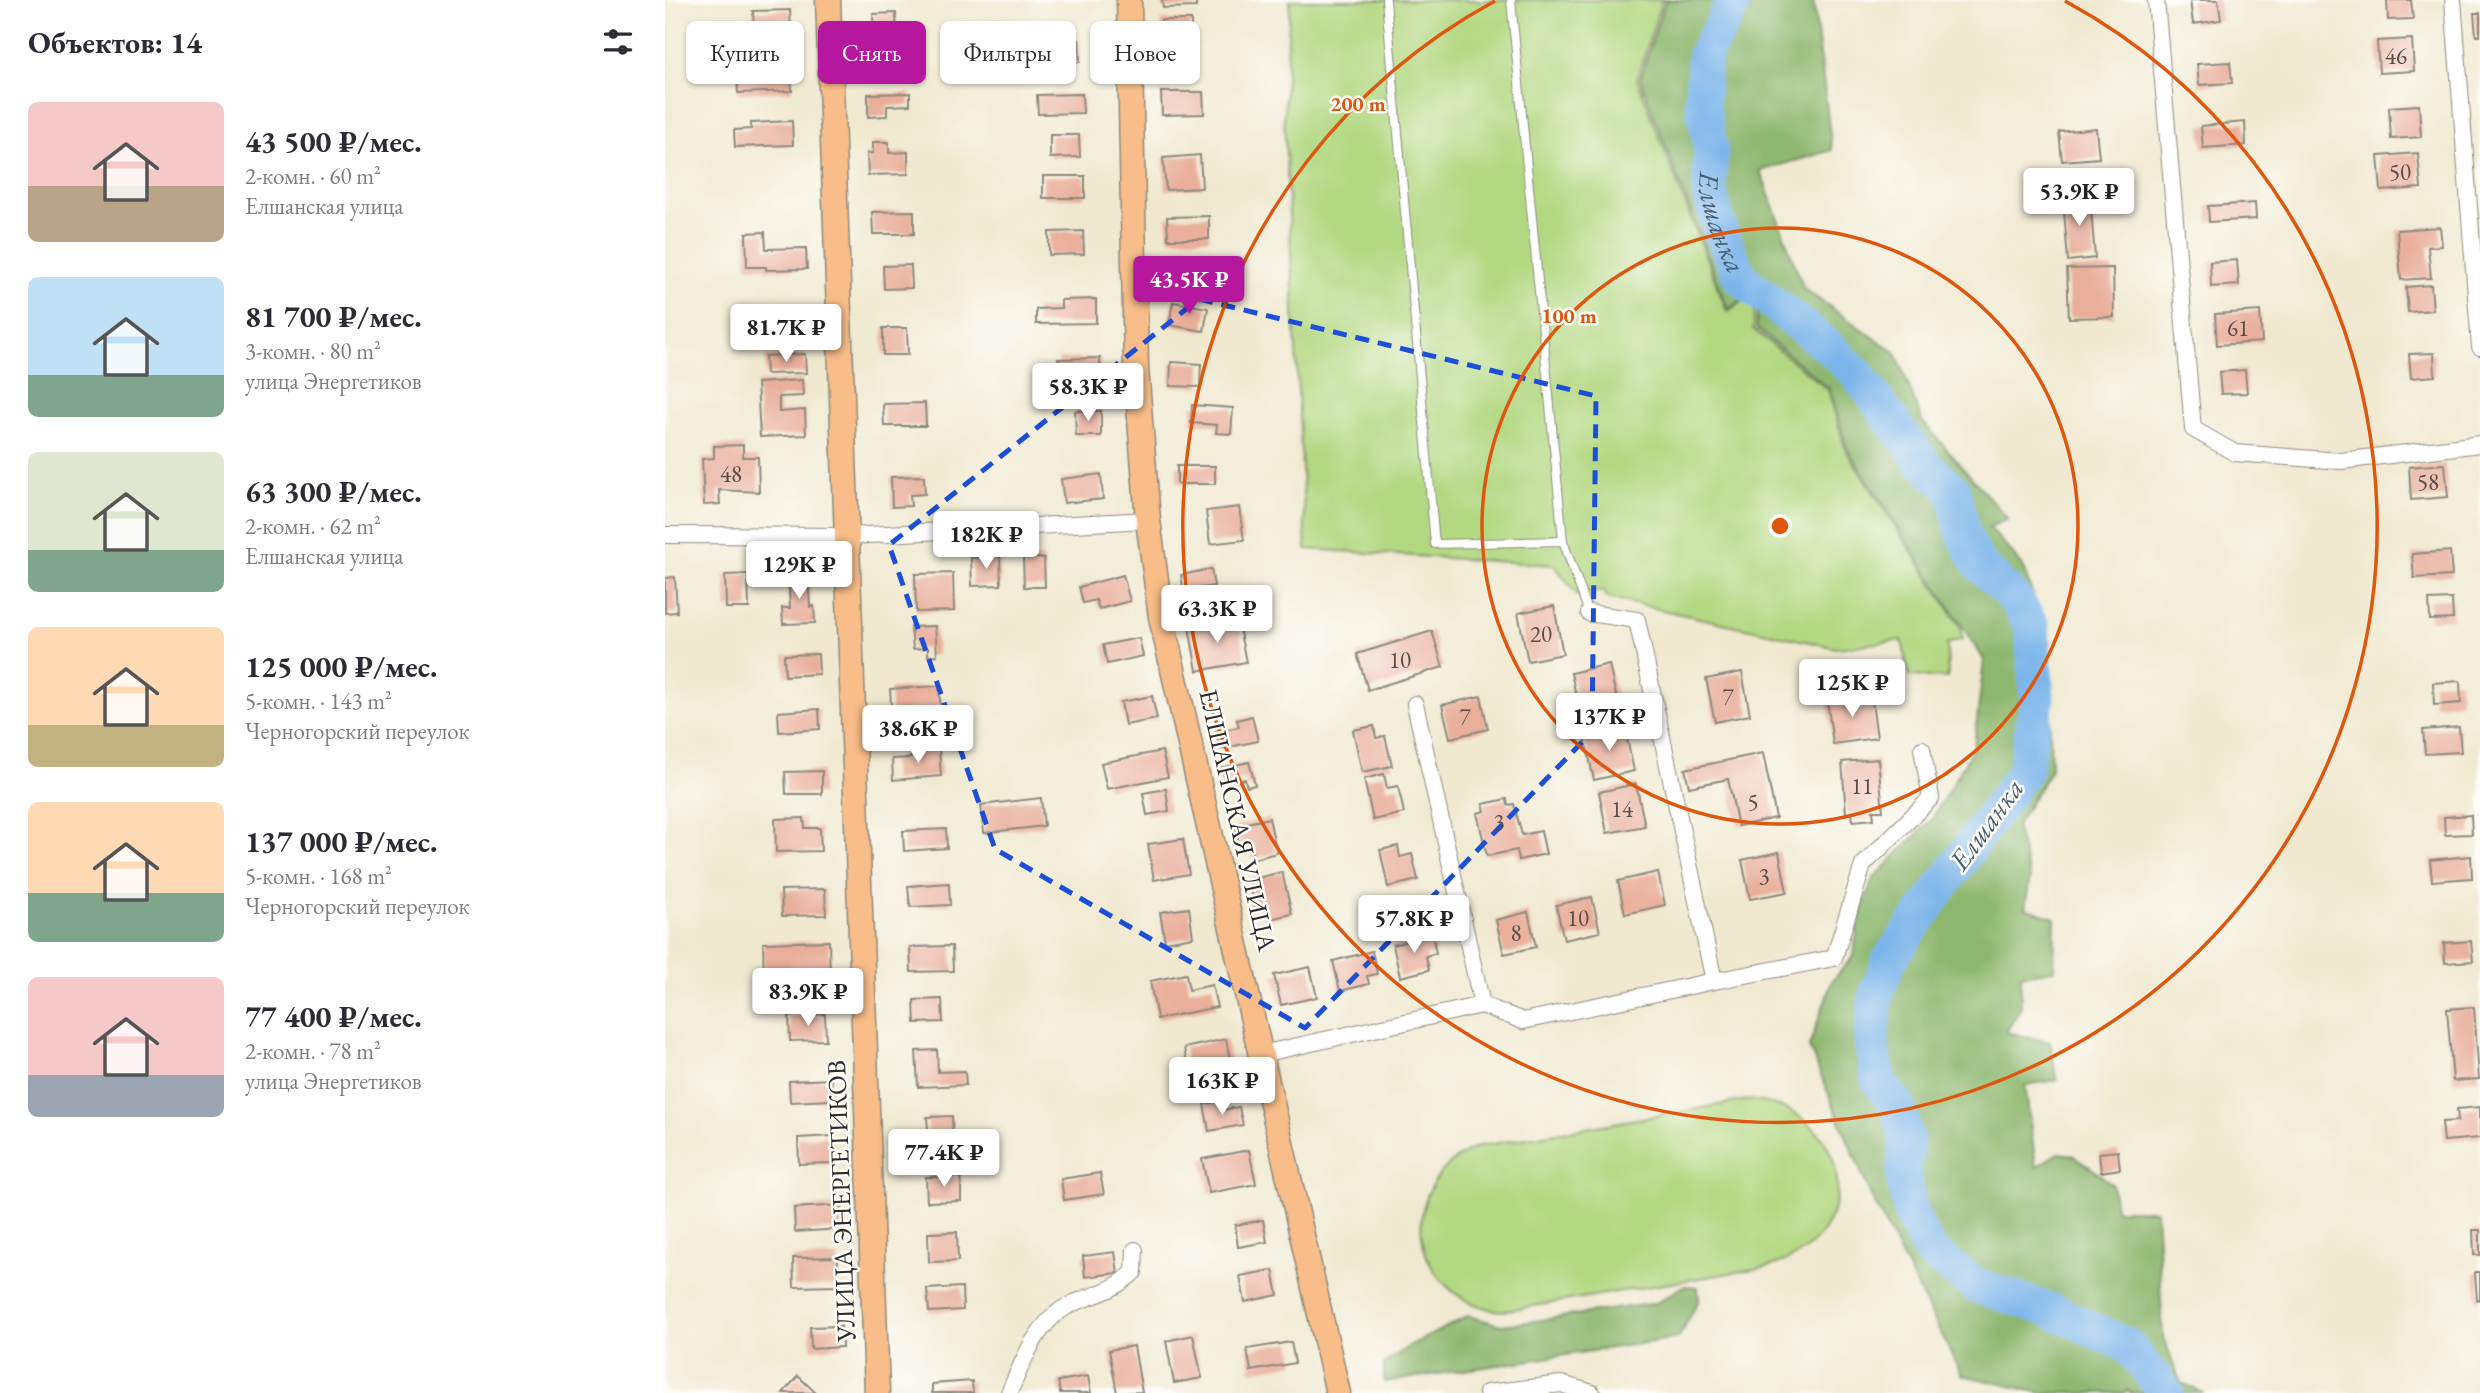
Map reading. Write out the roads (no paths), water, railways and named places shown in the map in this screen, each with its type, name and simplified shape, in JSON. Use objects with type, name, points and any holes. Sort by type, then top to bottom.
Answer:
[{"type":"main road","name":"УЛИЦА ЭНЕРГЕТИКОВ","points":[[828,0],[849,536],[877,1393]]},
{"type":"main road","name":"ЕЛШАНСКАЯ УЛИЦА","points":[[1129,0],[1136,369],[1148,520],[1161,617],[1338,1393]]},
{"type":"street","points":[[2156,0],[2193,429],[2235,453],[2341,461],[2480,444]]},
{"type":"street","points":[[2453,0],[2480,347]]},
{"type":"street","points":[[665,535],[849,536],[1148,520]]},
{"type":"street","points":[[1589,612],[1637,620],[1714,981]]},
{"type":"street","points":[[1415,704],[1482,1005]]},
{"type":"street","points":[[1262,1054],[1482,1005],[1523,1021],[1834,958],[1863,865],[1931,798],[1921,749]]},
{"type":"street","points":[[1009,1393],[1042,1326],[1062,1310],[1117,1288],[1134,1272],[1135,1250]]},
{"type":"street","points":[[1487,1393],[1562,1389],[1592,1393]]},
{"type":"lane","points":[[1386,0],[1435,544],[1563,541]]},
{"type":"lane","points":[[1511,0],[1563,541],[1589,612]]},
{"type":"waterway","name":"Елшанка","points":[[1735,0],[1704,56],[1702,103],[1711,150],[1709,190],[1721,233],[1741,278],[1831,349],[1858,375],[1924,464],[1953,490],[1964,536],[1979,564],[2016,600],[2032,627],[2037,699],[2025,770],[1889,960],[1876,995],[1871,1043],[1879,1082],[1898,1106],[1907,1140],[1903,1178],[1912,1216],[1929,1251],[1977,1286],[2050,1310],[2127,1345],[2167,1393]]}]
